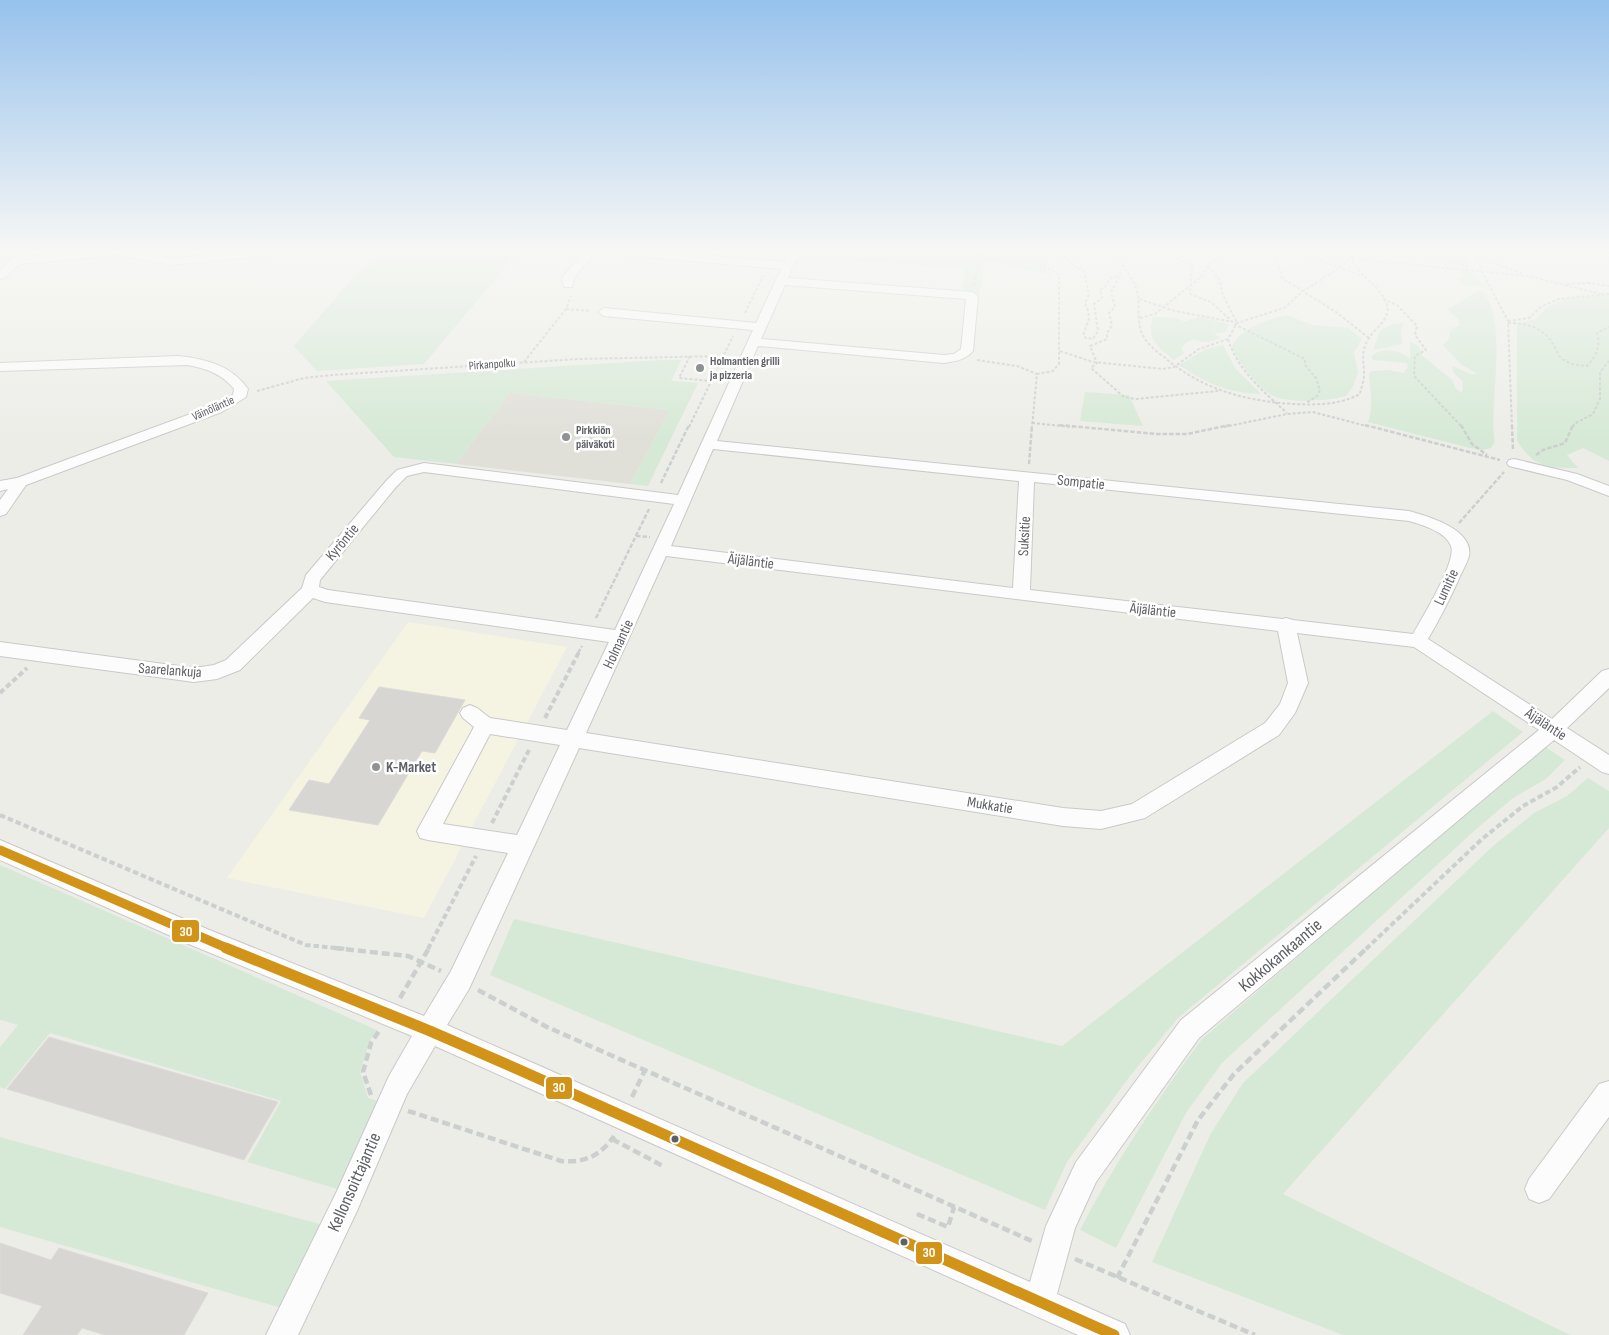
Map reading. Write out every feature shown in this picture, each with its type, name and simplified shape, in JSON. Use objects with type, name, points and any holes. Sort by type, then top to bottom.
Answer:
[{"type":"street","points":[[615,314],[753,342],[944,359],[958,357],[967,352],[970,314]]},
{"type":"street","name":"Holmantie","points":[[430,1031],[460,980],[574,738],[661,550],[765,314]]},
{"type":"street","name":"Väinöläntie","points":[[0,367],[178,360],[198,361],[213,364],[238,383],[241,389],[239,397],[217,409],[21,482],[0,486]]},
{"type":"street","name":"Sompatie","points":[[708,444],[1409,516],[1438,526],[1450,534]]},
{"type":"street","points":[[1514,463],[1572,477],[1609,491]]},
{"type":"street","name":"Kyröntie","points":[[310,590],[312,579],[390,484],[402,473],[424,467],[683,500]]},
{"type":"street","name":"Suksitie","points":[[1021,595],[1028,477]]},
{"type":"street","points":[[0,511],[21,482]]},
{"type":"street","name":"Lumitie","points":[[1418,641],[1442,600],[1461,554],[1461,549],[1450,534]]},
{"type":"street","name":"Äijäläntie","points":[[661,550],[1021,595],[1286,624],[1418,641],[1609,766]]},
{"type":"street","points":[[310,590],[325,596],[621,637]]},
{"type":"street","name":"Saarelankuja","points":[[0,649],[194,675],[217,672],[233,665],[310,590]]},
{"type":"street","name":"Mukkatie","points":[[574,738],[1063,817],[1101,820],[1137,812],[1272,729],[1288,708],[1298,683],[1286,624]]},
{"type":"street","name":"Kokkokankaantie","points":[[1039,1302],[1061,1226],[1086,1172],[1190,1030],[1554,729],[1609,676]]},
{"type":"street","points":[[523,846],[428,830],[478,719],[574,738]]},
{"type":"street","points":[[0,850],[199,937],[430,1031],[1114,1335]]},
{"type":"street","name":"Kellonsoittajantie","points":[[282,1335],[347,1201],[398,1085],[430,1031]]},
{"type":"street","points":[[1539,1189],[1609,1094]]},
{"type":"path","points":[[524,362],[561,314]]},
{"type":"path","points":[[958,357],[1017,366],[1037,374],[1053,370],[1059,364],[1060,314]]},
{"type":"path","points":[[1089,314],[1083,335],[1086,338],[1093,339],[1098,331],[1096,314]]},
{"type":"path","points":[[1097,363],[1090,346],[1107,339],[1107,334],[1112,326],[1109,314]]},
{"type":"path","points":[[1140,314],[1143,337],[1174,367],[1196,381],[1252,400],[1306,404],[1333,404],[1350,400],[1360,394],[1364,375],[1362,364],[1369,338],[1380,326],[1386,314]]},
{"type":"path","points":[[1140,318],[1154,314]]},
{"type":"path","points":[[1198,314],[1233,322],[1305,360],[1305,365],[1316,378],[1320,390],[1317,396],[1306,404]]},
{"type":"path","points":[[1225,314],[1233,322]]},
{"type":"path","points":[[1232,314],[1237,324]]},
{"type":"path","points":[[1269,314],[1237,324],[1228,340],[1230,350],[1237,361],[1262,390],[1287,414]]},
{"type":"path","points":[[1339,314],[1369,338]]},
{"type":"path","points":[[1406,314],[1417,326],[1414,335],[1426,350],[1414,356],[1414,376],[1461,425],[1472,444],[1489,457]]},
{"type":"path","points":[[1504,314],[1508,322],[1514,463]]},
{"type":"path","points":[[1508,322],[1529,318],[1533,314]]},
{"type":"path","points":[[1508,322],[1516,322],[1539,328],[1554,345],[1562,359],[1573,364],[1587,366],[1592,362],[1599,345],[1600,338],[1597,333],[1609,327]]},
{"type":"path","points":[[1060,351],[1097,363],[1163,369],[1174,367],[1199,349],[1228,340]]},
{"type":"path","name":"Pirkanpolku","points":[[239,397],[280,383],[304,378],[524,362],[690,356],[753,342]]},
{"type":"path","points":[[690,356],[679,378],[711,381]]},
{"type":"path","points":[[1032,423],[1157,434],[1187,434],[1287,414],[1312,412],[1514,463],[1529,461],[1543,450],[1565,443],[1574,424],[1593,414],[1600,399],[1600,372],[1609,360]]},
{"type":"path","points":[[1097,363],[1091,368],[1124,397],[1135,400],[1219,390]]},
{"type":"path","points":[[1028,477],[1037,374]]},
{"type":"path","points":[[1450,534],[1514,463]]},
{"type":"path","points":[[0,694],[40,655]]},
{"type":"path","points":[[1117,1278],[1198,1120],[1234,1074],[1482,839],[1523,806],[1557,787],[1592,755]]},
{"type":"path","points":[[0,815],[306,945],[408,956],[460,980],[548,1028],[1117,1278],[1254,1335]]},
{"type":"path","points":[[612,1139],[663,1166]]},
{"type":"path","points":[[917,1214],[948,1227],[954,1206]]},
{"type":"shaded area","name":"Pirkkiön päiväkoti","points":[[510,393],[670,410],[630,484],[456,464]]},
{"type":"shaded area","points":[[408,622],[567,647],[424,918],[227,878]]},
{"type":"green space","points":[[321,314],[466,314],[424,364],[317,371],[294,346]]},
{"type":"green space","points":[[1453,314],[1493,314],[1496,362],[1495,442],[1491,448],[1483,450],[1470,448],[1368,422],[1371,404],[1369,374],[1372,371],[1388,370],[1403,373],[1408,367],[1407,363],[1373,360],[1371,357],[1380,351],[1391,350],[1401,353],[1410,359],[1410,342],[1419,346],[1420,352],[1424,357],[1452,380],[1455,388],[1462,393],[1463,382],[1454,373],[1452,366],[1473,375],[1476,373],[1462,365],[1443,345],[1448,340],[1451,329],[1459,326],[1459,320]]},
{"type":"green space","points":[[1540,314],[1609,314],[1609,461],[1583,448],[1567,455],[1578,468],[1550,467],[1530,457],[1517,441],[1517,324],[1536,319]]},
{"type":"green space","points":[[1286,315],[1312,325],[1348,328],[1362,339],[1354,353],[1358,372],[1353,386],[1346,396],[1311,401],[1283,399],[1270,394],[1244,368],[1232,347],[1236,340],[1255,325]]},
{"type":"green space","points":[[1153,317],[1178,318],[1184,322],[1199,317],[1229,324],[1226,332],[1214,333],[1220,338],[1216,340],[1207,342],[1194,339],[1187,342],[1181,348],[1184,353],[1174,360],[1158,347],[1152,337],[1151,325]]},
{"type":"green space","points":[[1404,323],[1401,330],[1402,344],[1373,350],[1380,331],[1393,324]]},
{"type":"green space","points":[[1223,345],[1235,368],[1261,394],[1238,392],[1218,386],[1179,365],[1206,349]]},
{"type":"green space","points":[[681,360],[671,381],[698,383],[648,486],[630,484],[670,410],[510,393],[456,464],[394,457],[326,381]]},
{"type":"green space","points":[[1085,392],[1129,395],[1143,426],[1080,421]]},
{"type":"green space","points":[[1493,711],[1523,732],[1178,1018],[1130,1076],[1067,1162],[1045,1210],[490,975],[514,919],[1062,1046]]},
{"type":"green space","points":[[1544,746],[1565,760],[1546,779],[1513,798],[1474,831],[1222,1063],[1186,1113],[1116,1248],[1080,1230],[1107,1180],[1137,1132],[1168,1085],[1202,1039]]},
{"type":"green space","points":[[1588,778],[1609,791],[1609,828],[1283,1194],[1570,1335],[1343,1335],[1152,1262],[1211,1133],[1243,1083],[1493,846],[1534,813],[1567,796]]},
{"type":"green space","points":[[0,865],[377,1030],[370,1040],[360,1072],[368,1098],[387,1104],[347,1192],[247,1162],[281,1101],[50,1033],[5,1089],[0,1087],[0,1047],[18,1025],[0,1020]]},
{"type":"green space","points":[[0,1137],[327,1226],[285,1309],[0,1227]]},
{"type":"building","name":"K-Market","points":[[379,687],[465,700],[435,753],[422,751],[378,825],[289,810],[309,780],[329,784],[370,720],[359,718]]},
{"type":"building","points":[[49,1037],[278,1102],[244,1160],[7,1089]]},
{"type":"building","points":[[0,1243],[51,1260],[59,1248],[208,1293],[184,1335],[105,1335],[82,1328],[77,1335],[23,1335],[42,1306],[0,1293]]},
{"type":"transit line","name":"30","points":[[0,850],[199,937],[430,1031],[515,1068],[1114,1335]]},
{"type":"place","name":"Holmantien grilli ja pizzeria","points":[[700,368]]},
{"type":"place","name":"Pirkkiön päiväkoti","points":[[566,437]]},
{"type":"place","name":"K-Market","points":[[376,767]]}]
